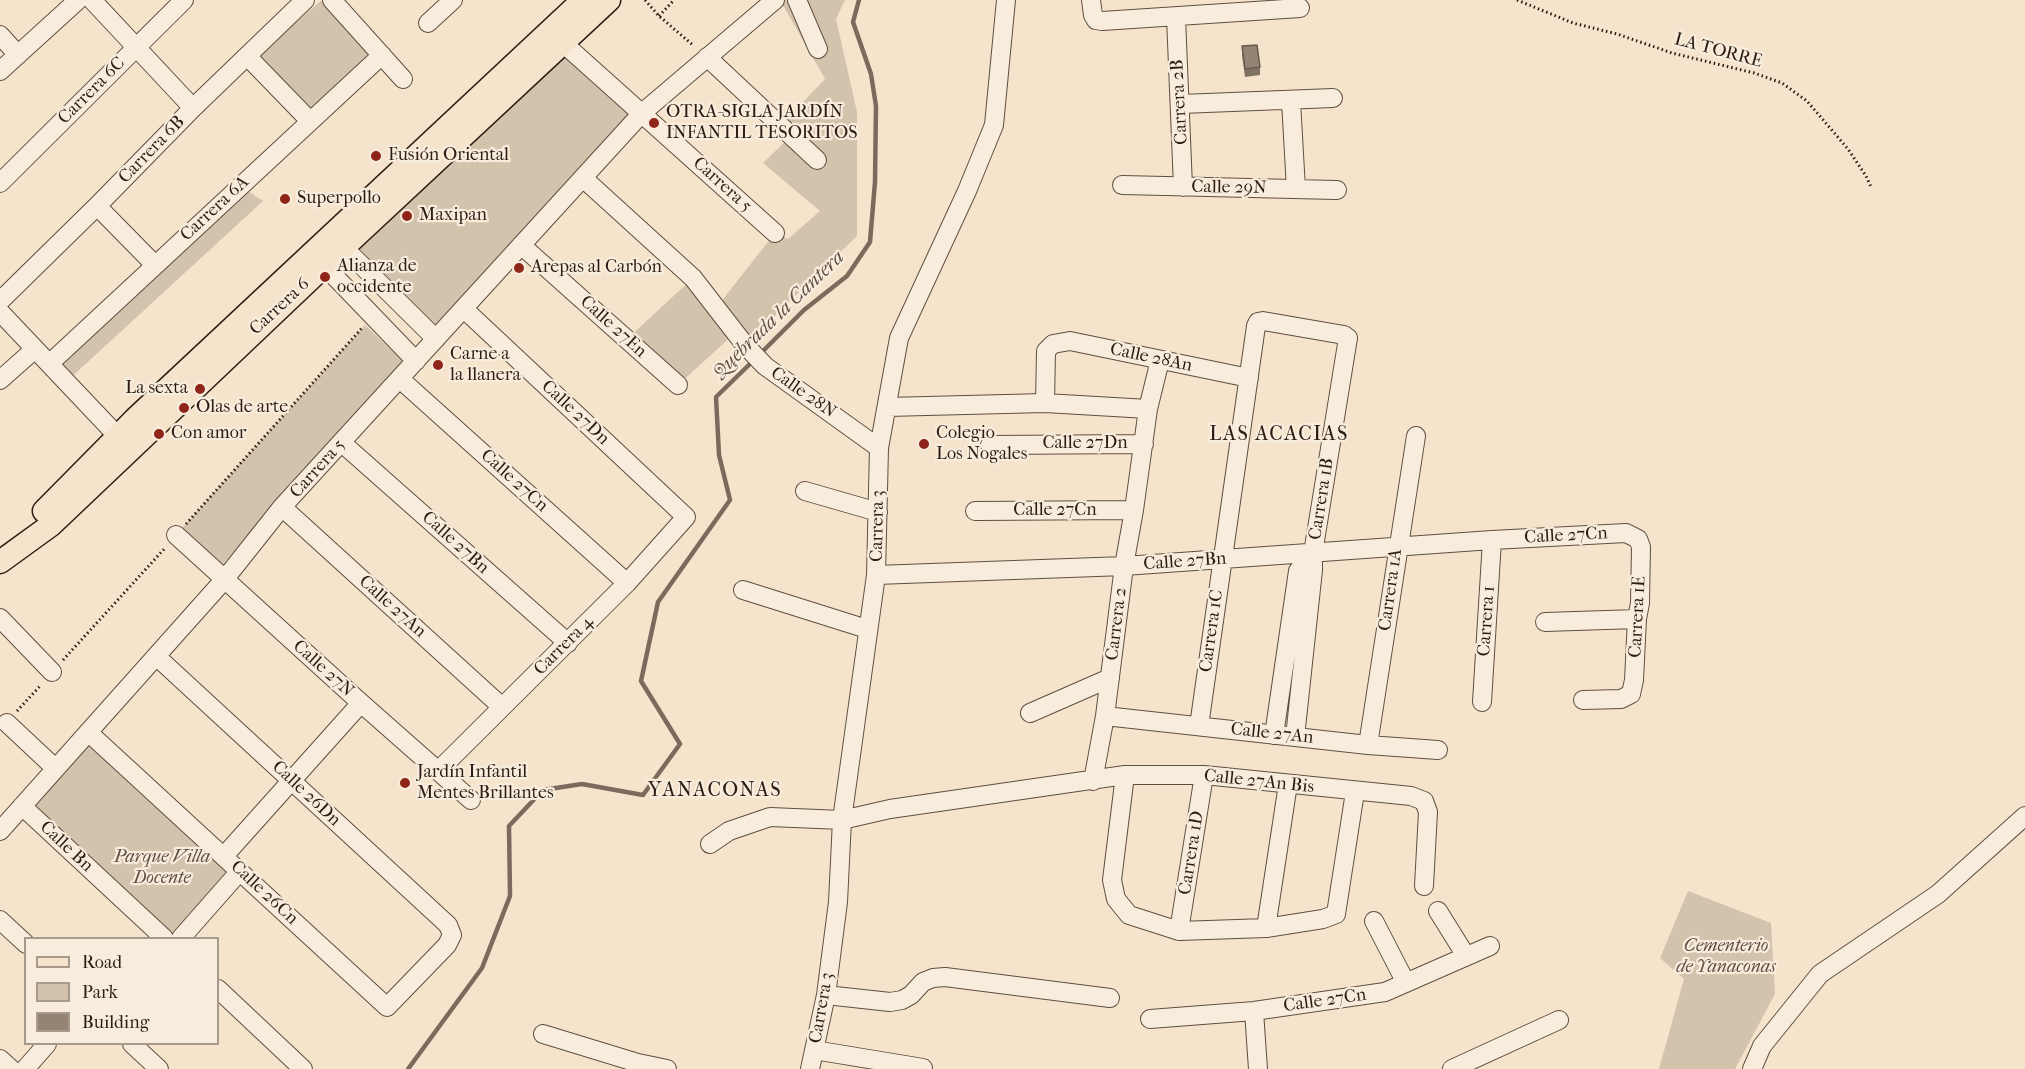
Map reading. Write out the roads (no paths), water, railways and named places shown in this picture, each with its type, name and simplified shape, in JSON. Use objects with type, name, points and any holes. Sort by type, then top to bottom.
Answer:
[{"type":"main road","name":"Carrera 6","points":[[0,546],[124,442],[338,241],[583,0]]},
{"type":"main road","name":"Carrera 6","points":[[338,241],[609,0]]},
{"type":"main road","name":"Carrera 6","points":[[0,562],[51,525],[124,442]]},
{"type":"street","points":[[0,71],[78,0]]},
{"type":"street","points":[[92,0],[193,108]]},
{"type":"street","name":"Carrera 6C","points":[[0,183],[184,0]]},
{"type":"street","name":"Carrera 6B","points":[[0,301],[193,108],[305,0]]},
{"type":"street","points":[[332,0],[404,78]]},
{"type":"street","points":[[428,23],[453,0]]},
{"type":"street","name":"Carrera 5","points":[[0,831],[224,580],[282,507],[642,113],[775,0]]},
{"type":"street","points":[[797,0],[818,49]]},
{"type":"street","name":"Carrera 3","points":[[810,1069],[826,994],[838,902],[842,820],[876,575],[879,448],[899,338],[967,191],[994,125],[1006,0]]},
{"type":"street","points":[[1092,0],[1093,15],[1096,20],[1300,8]]},
{"type":"street","name":"Carrera 2B","points":[[1176,17],[1184,187]]},
{"type":"street","points":[[0,35],[18,55]]},
{"type":"street","name":"Carrera 5","points":[[563,43],[775,233]]},
{"type":"street","name":"Carrera 6A","points":[[49,364],[382,55]]},
{"type":"street","points":[[247,56],[310,121]]},
{"type":"street","points":[[707,57],[817,160]]},
{"type":"street","points":[[1181,104],[1333,98]]},
{"type":"street","points":[[1291,101],[1296,189]]},
{"type":"street","name":"Calle 28N","points":[[583,178],[693,278],[745,345],[765,366],[879,448]]},
{"type":"street","name":"Calle 29N","points":[[1122,185],[1337,190]]},
{"type":"street","points":[[97,206],[155,265]]},
{"type":"street","points":[[338,241],[436,339]]},
{"type":"street","name":"Calle 27En","points":[[521,245],[678,385]]},
{"type":"street","points":[[318,260],[416,361]]},
{"type":"street","name":"Calle 27Dn","points":[[464,309],[686,517]]},
{"type":"street","points":[[0,312],[124,442]]},
{"type":"street","name":"Carrera 1B","points":[[1258,322],[1344,335],[1348,338],[1313,553],[1295,737]]},
{"type":"street","name":"Carrera 1C","points":[[1199,726],[1258,322]]},
{"type":"street","name":"Calle 28An","points":[[1045,403],[1046,351],[1053,344],[1070,341],[1249,378]]},
{"type":"street","points":[[0,380],[35,349]]},
{"type":"street","name":"Carrera 2","points":[[1093,781],[1105,716],[1124,566],[1148,409],[1160,360]]},
{"type":"street","name":"Calle 27Cn","points":[[400,379],[627,583]]},
{"type":"street","points":[[887,407],[1045,403],[1148,409]]},
{"type":"street","name":"Carrera 1A","points":[[1368,745],[1416,436]]},
{"type":"street","name":"Calle 27Bn","points":[[342,443],[567,643]]},
{"type":"street","name":"Calle 27Dn","points":[[990,445],[1144,444]]},
{"type":"street","points":[[805,490],[878,512]]},
{"type":"street","name":"Calle 27An","points":[[282,507],[502,707]]},
{"type":"street","name":"Calle 27Cn","points":[[975,511],[1134,510]]},
{"type":"street","name":"Carrera 4","points":[[438,771],[627,583],[686,517]]},
{"type":"street","name":"Calle 27Cn","points":[[1492,540],[1626,533],[1638,539]]},
{"type":"street","name":"Calle 27N","points":[[176,535],[471,800]]},
{"type":"street","name":"Carrera 1E","points":[[1583,700],[1621,699],[1631,694],[1640,603],[1641,547],[1638,539]]},
{"type":"street","name":"Calle 27Bn","points":[[876,575],[1124,566],[1492,540]]},
{"type":"street","name":"Carrera 1","points":[[1482,702],[1492,540]]},
{"type":"street","name":"Carrera 1B","points":[[1274,735],[1298,572],[1313,553]]},
{"type":"street","points":[[743,590],[867,630]]},
{"type":"street","points":[[0,618],[52,672]]},
{"type":"street","points":[[1545,622],[1637,620]]},
{"type":"street","name":"Calle 26Dn","points":[[156,656],[448,925],[452,935],[447,945],[387,1007]]},
{"type":"street","points":[[1030,712],[1110,678]]},
{"type":"street","points":[[224,856],[361,703]]},
{"type":"street","name":"Calle 27An","points":[[1105,716],[1368,745],[1438,750]]},
{"type":"street","points":[[7,723],[55,768]]},
{"type":"street","name":"Calle 26Cn","points":[[88,732],[387,1007]]},
{"type":"street","points":[[1125,775],[1112,880],[1116,899],[1129,915],[1179,931],[1266,928],[1323,919],[1336,914],[1355,792]]},
{"type":"street","name":"Calle 27An Bis","points":[[1093,781],[1125,775],[1204,775],[1411,796],[1424,801],[1428,812],[1424,886]]},
{"type":"street","name":"Carrera 1D","points":[[1179,931],[1204,775]]},
{"type":"street","points":[[710,844],[729,831],[770,817],[842,820],[890,809],[1093,781]]},
{"type":"street","points":[[1266,928],[1288,784]]},
{"type":"street","name":"Calle Bn","points":[[22,806],[144,932],[158,937]]},
{"type":"street","points":[[1752,1069],[1762,1046],[1820,974],[1938,894],[2025,816]]},
{"type":"street","points":[[183,937],[240,871]]},
{"type":"street","points":[[1438,911],[1466,956]]},
{"type":"street","points":[[0,920],[24,942]]},
{"type":"street","points":[[1374,921],[1406,983]]},
{"type":"street","name":"Calle 27Cn","points":[[1150,1019],[1254,1011],[1385,992],[1490,946]]},
{"type":"street","points":[[826,994],[890,1002],[902,1000],[923,982],[945,977],[1110,998]]},
{"type":"street","points":[[219,990],[303,1069]]},
{"type":"street","points":[[1254,1011],[1258,1069]]},
{"type":"street","points":[[1452,1069],[1559,1020]]},
{"type":"street","points":[[543,1035],[638,1063],[667,1069]]},
{"type":"street","points":[[25,1069],[46,1045]]},
{"type":"street","points":[[133,1045],[159,1069]]},
{"type":"street","points":[[814,1050],[923,1068]]},
{"type":"street","points":[[0,1059],[11,1069]]},
{"type":"waterway","name":"Quebrada la Cantera","points":[[760,354],[804,310],[847,276],[870,242],[875,182],[876,106],[871,74],[853,22],[859,0]]},
{"type":"waterway","name":"Quebrada la Cantera","points":[[408,1069],[482,968],[510,896],[509,826],[543,790],[582,784],[643,795],[680,744],[641,681],[658,602],[730,500],[719,455],[716,397],[754,360]]},
{"type":"place","name":"OTRA-SIGLA JARDÍN INFANTIL TESORITOS","points":[[654,123]]},
{"type":"place","name":"Fusión Oriental","points":[[376,156]]},
{"type":"place","name":"Superpollo","points":[[285,199]]},
{"type":"place","name":"Maxipan","points":[[407,216]]},
{"type":"place","name":"Arepas al Carbón","points":[[519,268]]},
{"type":"place","name":"Alianza de occidente","points":[[325,277]]},
{"type":"place","name":"Carne a la llanera","points":[[438,365]]},
{"type":"place","name":"La sexta","points":[[200,389]]},
{"type":"place","name":"Olas de arte","points":[[184,408]]},
{"type":"place","name":"Con amor","points":[[159,434]]},
{"type":"place","name":"Colegio Los Nogales","points":[[924,444]]},
{"type":"place","name":"Jardín Infantil Mentes Brillantes","points":[[405,783]]},
{"type":"district","name":"LAS ACACIAS","points":[[1279,435]]},
{"type":"district","name":"YANACONAS","points":[[715,791]]},
{"type":"park label","name":"Parque Villa Docente","points":[[162,868]]},
{"type":"park label","name":"Cementerio de Yanaconas","points":[[1726,957]]}]
